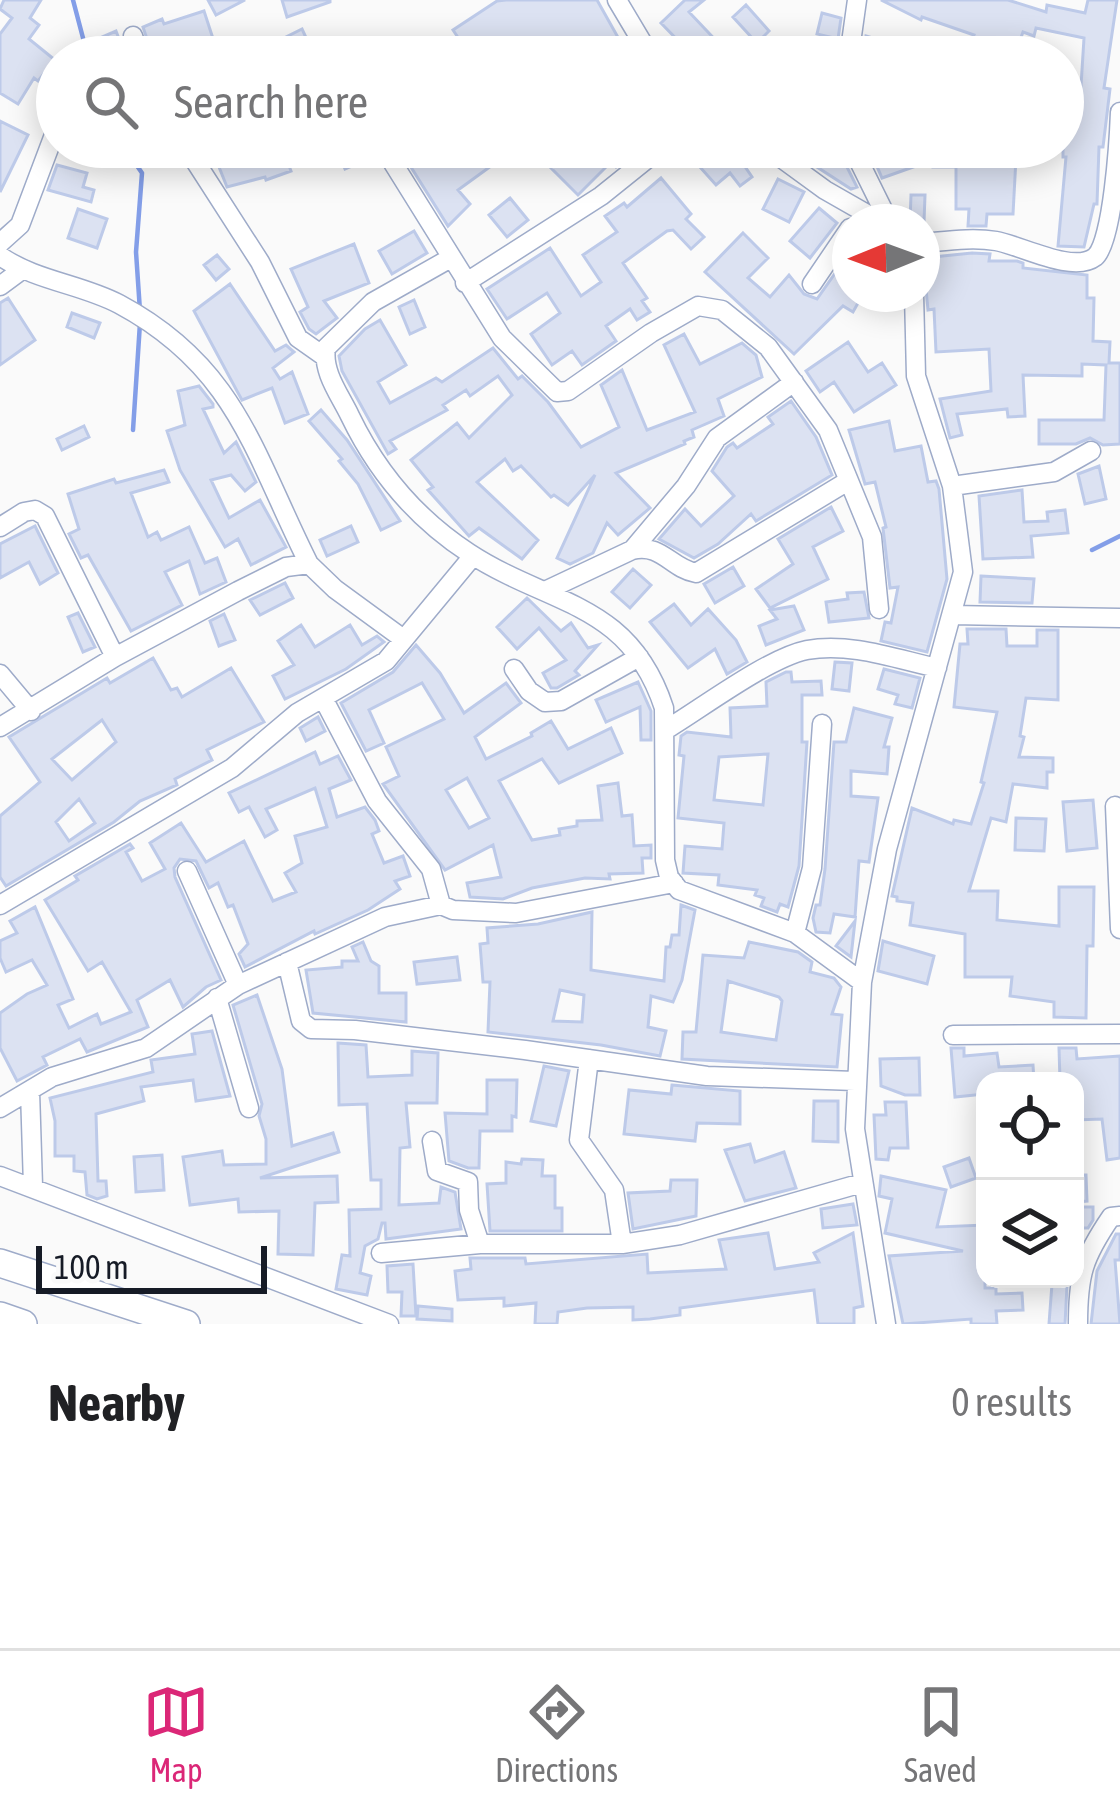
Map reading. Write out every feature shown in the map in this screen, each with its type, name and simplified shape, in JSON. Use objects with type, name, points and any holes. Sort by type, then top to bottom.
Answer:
[{"type":"highway","points":[[0,1263],[186,1324]]},
{"type":"highway","points":[[0,1316],[23,1324]]},
{"type":"street","points":[[617,0],[639,36]]},
{"type":"street","points":[[851,36],[857,0]]},
{"type":"street","points":[[940,243],[996,241],[1059,260],[1093,258],[1102,246],[1119,166],[1120,112]]},
{"type":"street","points":[[0,243],[20,225],[42,168]]},
{"type":"street","points":[[200,168],[260,262],[298,338],[325,358],[358,433],[404,501],[473,556],[602,619],[639,657],[656,684],[667,729],[665,860],[674,883],[697,899],[795,933],[862,982]]},
{"type":"street","points":[[395,168],[449,259],[518,357],[557,392],[568,392],[698,306],[722,310],[768,347],[828,430],[872,537],[879,609]]},
{"type":"street","points":[[465,283],[601,196],[636,168]]},
{"type":"street","points":[[792,168],[835,204]]},
{"type":"street","points":[[861,168],[877,204]]},
{"type":"street","points":[[812,284],[832,254]]},
{"type":"street","points":[[0,256],[22,269],[112,300],[159,326],[192,354],[222,389],[248,433],[309,565],[402,638]]},
{"type":"street","points":[[325,358],[333,338],[373,302],[449,259]]},
{"type":"street","points":[[0,286],[22,269]]},
{"type":"street","points":[[886,1324],[862,1183],[855,1081],[862,982],[886,849],[963,572],[952,486],[916,376],[914,312]]},
{"type":"street","points":[[632,550],[686,486],[716,438],[794,382]]},
{"type":"street","points":[[952,486],[1054,472],[1090,452]]},
{"type":"street","points":[[545,591],[647,546],[667,555],[682,570],[696,573],[848,481]]},
{"type":"street","points":[[0,526],[24,512],[35,510],[45,516],[115,657]]},
{"type":"street","points":[[0,905],[232,769],[297,713],[386,661],[473,556]]},
{"type":"street","points":[[0,727],[115,657],[286,567],[309,565]]},
{"type":"street","points":[[952,615],[1120,618]]},
{"type":"street","points":[[667,729],[805,650],[850,649],[937,668]]},
{"type":"street","points":[[514,669],[529,691],[545,703],[561,701],[639,657]]},
{"type":"street","points":[[0,674],[31,712]]},
{"type":"street","points":[[323,698],[377,800],[431,869],[441,905]]},
{"type":"street","points":[[795,933],[812,868],[822,724]]},
{"type":"street","points":[[1115,806],[1120,929]]},
{"type":"street","points":[[187,872],[238,985]]},
{"type":"street","points":[[0,1108],[52,1077],[146,1048],[238,985],[385,917],[441,905],[453,910],[516,913],[674,883]]},
{"type":"street","points":[[287,962],[302,1021],[311,1029],[355,1030],[721,1077],[855,1081]]},
{"type":"street","points":[[217,998],[249,1108]]},
{"type":"street","points":[[953,1035],[1120,1034]]},
{"type":"street","points":[[589,1059],[579,1140],[614,1190],[622,1244]]},
{"type":"street","points":[[29,1091],[33,1186]]},
{"type":"street","points":[[433,1141],[436,1171],[468,1182],[469,1210],[480,1244]]},
{"type":"street","points":[[0,1176],[389,1324]]},
{"type":"street","points":[[381,1253],[480,1244],[622,1244],[680,1235],[862,1183]]},
{"type":"street","points":[[1078,1324],[1078,1281],[1094,1243],[1111,1217],[1120,1216]]},
{"type":"building","points":[[4,0],[41,0],[30,18],[39,25],[29,39],[36,45],[36,80],[18,104],[0,93],[0,34],[12,18],[0,9]]},
{"type":"building","points":[[208,0],[245,0],[216,15]]},
{"type":"building","points":[[282,0],[330,0],[330,2],[287,17]]},
{"type":"building","points":[[597,0],[617,36],[457,36],[453,30],[497,1]]},
{"type":"building","points":[[685,0],[704,0],[689,12],[712,36],[674,36],[661,23]]},
{"type":"building","points":[[881,0],[1008,0],[1046,12],[1047,5],[1085,13],[1088,0],[1117,0],[1104,88],[1110,89],[1103,147],[1099,147],[1097,204],[1084,247],[1058,246],[1065,168],[1084,168],[1084,36],[1036,28],[1034,36],[1023,32],[1022,36],[974,36],[921,20]]},
{"type":"building","points":[[746,5],[769,31],[750,36],[733,17]]},
{"type":"building","points":[[204,11],[212,36],[146,36],[143,27],[162,19],[164,24]]},
{"type":"building","points":[[822,13],[841,18],[838,36],[817,34]]},
{"type":"building","points":[[0,121],[28,135],[0,192]]},
{"type":"building","points":[[56,168],[68,168],[87,173],[83,187],[94,190],[91,202],[48,190]]},
{"type":"building","points":[[219,168],[291,171],[266,180],[227,187]]},
{"type":"building","points":[[412,168],[488,168],[458,190],[470,204],[448,226]]},
{"type":"building","points":[[551,168],[605,168],[578,195]]},
{"type":"building","points":[[701,168],[746,168],[752,177],[740,186],[730,173],[716,185]]},
{"type":"building","points":[[819,168],[848,168],[857,187],[851,189]]},
{"type":"building","points":[[878,168],[910,168],[882,178]]},
{"type":"building","points":[[956,168],[1015,168],[1013,214],[987,214],[986,226],[968,226],[969,209],[956,209]]},
{"type":"building","points":[[661,178],[691,214],[686,219],[704,237],[691,249],[673,230],[667,231],[623,263],[647,298],[642,301],[650,312],[637,320],[630,309],[606,326],[616,341],[582,365],[572,351],[552,365],[531,334],[560,313],[547,293],[507,319],[487,289],[550,248],[581,296],[601,282],[583,255],[617,232],[605,216],[624,203],[627,207]]},
{"type":"building","points":[[778,179],[804,192],[789,222],[763,209]]},
{"type":"building","points":[[911,195],[925,195],[925,204],[911,204]]},
{"type":"building","points":[[510,198],[528,220],[507,237],[489,215]]},
{"type":"building","points":[[819,208],[832,219],[832,229],[810,258],[790,241]]},
{"type":"building","points":[[78,209],[107,219],[97,248],[68,238]]},
{"type":"building","points":[[414,231],[427,253],[392,274],[379,251]]},
{"type":"building","points":[[743,233],[768,258],[748,278],[770,297],[789,275],[804,294],[817,299],[832,278],[832,312],[837,312],[794,354],[705,272]]},
{"type":"building","points":[[354,244],[369,283],[324,301],[337,318],[316,334],[300,312],[308,307],[291,269]]},
{"type":"building","points":[[990,254],[989,261],[1017,261],[1023,268],[1087,275],[1087,298],[1094,298],[1093,341],[1110,342],[1109,363],[1120,363],[1120,444],[1103,445],[1090,438],[1076,444],[1039,444],[1039,420],[1104,420],[1106,365],[1082,364],[1082,376],[1023,375],[1025,416],[1008,417],[1007,409],[957,414],[962,435],[950,438],[940,399],[991,391],[989,349],[936,352],[940,256]]},
{"type":"building","points":[[217,255],[229,269],[216,280],[204,265]]},
{"type":"building","points":[[230,284],[275,351],[286,345],[294,352],[273,368],[280,379],[292,372],[308,414],[285,423],[272,388],[242,400],[194,311]]},
{"type":"building","points":[[8,298],[35,340],[0,365],[0,303]]},
{"type":"building","points":[[414,300],[425,327],[410,334],[399,307]]},
{"type":"building","points":[[72,313],[100,323],[94,338],[67,327]]},
{"type":"building","points":[[380,320],[406,365],[378,382],[390,403],[436,378],[442,382],[493,348],[518,379],[522,376],[548,402],[581,447],[619,427],[601,385],[622,370],[647,430],[695,412],[664,345],[684,334],[700,364],[742,343],[756,355],[762,377],[718,399],[724,416],[692,430],[694,437],[685,444],[616,473],[650,508],[618,535],[607,523],[593,553],[570,564],[557,558],[595,475],[568,505],[551,497],[521,466],[513,471],[505,459],[477,482],[538,540],[522,559],[479,528],[469,536],[428,490],[433,487],[411,460],[457,423],[469,438],[512,395],[498,376],[470,396],[466,390],[443,405],[447,410],[390,441],[396,449],[388,454],[342,371],[339,356]]},
{"type":"building","points":[[848,342],[868,372],[882,363],[896,385],[854,412],[834,382],[820,392],[806,371]]},
{"type":"building","points":[[199,386],[213,404],[203,409],[224,453],[236,442],[256,482],[245,491],[231,475],[211,480],[229,518],[260,500],[286,547],[251,565],[238,539],[225,547],[180,470],[167,431],[185,425],[178,391]]},
{"type":"building","points":[[791,401],[816,437],[832,475],[756,521],[751,514],[694,558],[659,539],[685,509],[701,526],[734,496],[712,471],[727,447],[733,443],[737,448],[773,424],[768,417]]},
{"type":"building","points":[[321,410],[347,440],[400,521],[381,530],[342,459],[309,421]]},
{"type":"building","points":[[889,421],[895,451],[921,446],[928,482],[936,481],[939,489],[947,579],[927,652],[881,641],[885,622],[891,623],[898,587],[890,588],[886,527],[875,482],[865,484],[849,430]]},
{"type":"building","points":[[84,426],[89,437],[62,450],[57,439]]},
{"type":"building","points":[[1099,466],[1106,499],[1085,504],[1078,474]]},
{"type":"building","points":[[164,470],[169,482],[131,493],[148,537],[157,532],[161,540],[189,527],[205,563],[217,558],[226,582],[200,594],[189,561],[165,572],[182,605],[131,631],[88,555],[81,558],[69,534],[79,529],[68,494]]},
{"type":"building","points":[[1022,490],[1024,522],[1048,521],[1047,512],[1065,510],[1068,533],[1031,536],[1033,557],[983,559],[979,496]]},
{"type":"building","points":[[831,507],[843,531],[813,547],[828,579],[770,608],[756,589],[793,564],[778,539]]},
{"type":"building","points":[[35,526],[58,573],[40,584],[29,562],[0,578],[0,544]]},
{"type":"building","points":[[351,526],[358,542],[327,556],[320,540]]},
{"type":"building","points":[[733,567],[744,586],[715,603],[704,584]]},
{"type":"building","points":[[633,569],[651,585],[630,608],[612,592]]},
{"type":"building","points":[[981,576],[1034,579],[1032,603],[980,602]]},
{"type":"building","points":[[285,583],[293,598],[260,615],[250,600]]},
{"type":"building","points":[[864,592],[869,618],[829,622],[826,602]]},
{"type":"building","points":[[527,598],[561,631],[571,623],[588,648],[598,645],[575,671],[579,675],[557,688],[551,688],[543,673],[566,660],[539,628],[517,649],[497,627]]},
{"type":"building","points":[[674,604],[691,625],[708,609],[736,640],[747,662],[727,674],[715,649],[688,668],[650,622]]},
{"type":"building","points":[[794,606],[804,630],[766,645],[759,626],[777,619],[770,610]]},
{"type":"building","points":[[78,613],[95,647],[83,652],[68,617]]},
{"type":"building","points":[[224,614],[235,640],[219,646],[210,621]]},
{"type":"building","points":[[301,625],[315,647],[350,625],[362,645],[377,636],[384,642],[346,669],[285,699],[273,676],[294,665],[278,641]]},
{"type":"building","points":[[967,629],[1006,629],[1007,646],[1037,646],[1037,630],[1058,630],[1058,700],[1026,698],[1019,757],[1053,758],[1053,772],[1047,772],[1047,788],[1013,784],[1006,822],[991,818],[969,891],[998,891],[997,920],[1059,926],[1059,887],[1094,887],[1086,1018],[1054,1017],[1054,1002],[1010,996],[1012,977],[965,977],[965,934],[910,925],[913,903],[892,896],[912,808],[953,824],[954,820],[971,824],[984,783],[997,712],[954,707],[960,644],[968,644]]},
{"type":"building","points":[[416,645],[464,713],[506,683],[521,703],[475,737],[486,759],[551,721],[568,749],[611,728],[622,753],[559,783],[542,759],[499,781],[532,840],[560,835],[559,829],[577,826],[577,821],[602,820],[598,786],[618,783],[622,816],[632,815],[634,846],[651,845],[651,858],[642,858],[643,873],[585,878],[503,899],[470,897],[467,883],[501,877],[493,845],[445,870],[383,784],[399,776],[386,747],[444,719],[422,683],[369,710],[384,743],[366,751],[341,703],[393,672]],"holes":[[[467,778],[489,818],[469,828],[446,790]]]},
{"type":"building","points":[[153,658],[171,690],[177,688],[182,697],[231,668],[264,722],[207,750],[212,760],[175,779],[177,785],[140,801],[114,822],[6,886],[0,877],[0,816],[40,782],[9,737],[107,678],[110,683]],"holes":[[[102,720],[116,742],[72,780],[52,759]],[[79,799],[95,823],[69,841],[56,822]]]},
{"type":"building","points":[[835,662],[852,663],[849,691],[832,689]]},
{"type":"building","points":[[884,669],[920,678],[912,708],[895,704],[898,695],[878,689]]},
{"type":"building","points":[[791,672],[792,682],[821,681],[822,695],[802,695],[802,742],[807,742],[799,866],[788,907],[780,904],[777,912],[761,906],[764,898],[755,895],[757,890],[718,885],[719,875],[683,873],[685,846],[722,849],[724,823],[678,818],[684,756],[679,755],[681,736],[687,732],[731,737],[730,708],[767,706],[766,682]],"holes":[[[768,754],[763,805],[714,800],[719,757]]]},
{"type":"building","points":[[638,682],[651,711],[651,740],[641,740],[640,707],[606,722],[596,700]]},
{"type":"building","points":[[854,708],[892,718],[884,747],[889,747],[887,774],[851,771],[851,796],[878,798],[869,862],[859,861],[855,917],[834,914],[830,933],[816,932],[813,918],[820,905],[825,869],[834,742],[846,742]]},
{"type":"building","points":[[318,717],[325,731],[306,741],[300,728]]},
{"type":"building","points":[[315,752],[320,764],[338,756],[351,780],[329,789],[337,817],[365,807],[379,831],[372,834],[384,863],[403,856],[410,876],[395,881],[400,889],[368,910],[314,931],[245,967],[239,954],[248,944],[233,905],[228,907],[218,883],[209,888],[196,861],[180,859],[175,877],[221,980],[183,1007],[170,980],[137,1000],[148,1027],[87,1052],[80,1039],[43,1057],[47,1065],[17,1081],[0,1048],[0,1013],[47,985],[32,960],[6,972],[0,941],[17,933],[10,921],[35,907],[73,999],[58,1005],[69,1028],[97,1014],[101,1024],[131,1012],[102,962],[88,971],[45,900],[130,844],[133,848],[126,852],[142,881],[165,869],[150,843],[181,823],[206,862],[244,841],[273,901],[296,892],[285,873],[302,863],[295,836],[327,827],[315,788],[266,809],[277,830],[265,837],[249,807],[239,812],[229,793]]},
{"type":"building","points":[[1093,800],[1097,848],[1067,851],[1063,802]]},
{"type":"building","points":[[1016,818],[1046,819],[1044,851],[1015,850]]},
{"type":"building","points":[[681,905],[695,910],[682,980],[673,1002],[651,996],[648,1027],[666,1031],[660,1056],[488,1032],[490,982],[483,982],[480,944],[488,943],[487,928],[538,924],[592,912],[591,970],[664,981],[666,947],[672,935],[679,935]],"holes":[[[560,990],[584,995],[582,1022],[553,1021]]]},
{"type":"building","points":[[855,921],[851,957],[836,946]]},
{"type":"building","points":[[883,941],[934,956],[927,984],[878,971]]},
{"type":"building","points":[[363,942],[371,961],[379,966],[379,993],[406,993],[406,1022],[313,1013],[306,970],[358,961],[352,947]]},
{"type":"building","points":[[749,942],[798,952],[812,962],[810,972],[834,978],[841,987],[832,1014],[842,1015],[837,1067],[682,1059],[683,1032],[696,1032],[703,955],[744,958]],"holes":[[[728,981],[779,997],[776,1040],[721,1032]]]},
{"type":"building","points":[[457,957],[460,980],[417,984],[414,962]]},
{"type":"building","points":[[257,995],[282,1069],[292,1146],[333,1133],[339,1152],[260,1178],[337,1176],[338,1202],[315,1203],[313,1255],[278,1254],[279,1211],[239,1212],[238,1199],[190,1205],[183,1157],[222,1151],[224,1165],[266,1164],[266,1139],[259,1116],[262,1104],[233,1005]]},
{"type":"building","points":[[212,1031],[230,1096],[196,1101],[193,1080],[141,1087],[144,1101],[96,1114],[98,1181],[106,1181],[107,1196],[87,1195],[85,1172],[74,1171],[74,1156],[55,1156],[50,1098],[153,1072],[151,1060],[195,1054],[192,1034]]},
{"type":"building","points":[[338,1043],[366,1045],[368,1077],[412,1075],[412,1051],[438,1053],[437,1103],[406,1103],[410,1147],[400,1148],[399,1205],[439,1203],[441,1187],[455,1192],[461,1229],[386,1239],[382,1223],[378,1239],[365,1246],[360,1273],[371,1276],[367,1295],[336,1289],[342,1255],[350,1256],[349,1210],[381,1209],[381,1180],[371,1180],[367,1104],[339,1105]]},
{"type":"building","points":[[951,1048],[964,1048],[964,1056],[997,1053],[999,1067],[1033,1065],[1033,1072],[976,1072],[976,1095],[955,1097]]},
{"type":"building","points":[[1059,1048],[1076,1048],[1077,1059],[1120,1056],[1120,1158],[1107,1160],[1102,1119],[1084,1120],[1084,1072],[1060,1072]]},
{"type":"building","points":[[919,1058],[920,1095],[881,1086],[880,1059]]},
{"type":"building","points":[[544,1066],[569,1071],[556,1126],[531,1121]]},
{"type":"building","points":[[487,1080],[517,1080],[516,1117],[512,1116],[512,1131],[480,1131],[479,1168],[468,1168],[449,1161],[445,1113],[487,1114]]},
{"type":"building","points":[[672,1085],[740,1091],[740,1124],[697,1123],[695,1141],[624,1134],[629,1090],[671,1094]]},
{"type":"building","points":[[814,1101],[838,1101],[838,1142],[813,1141]]},
{"type":"building","points":[[885,1102],[906,1102],[908,1148],[890,1148],[888,1160],[876,1159],[874,1115],[886,1115]]},
{"type":"building","points":[[750,1144],[755,1162],[784,1152],[796,1188],[745,1201],[725,1150]]},
{"type":"building","points":[[162,1155],[164,1190],[136,1192],[134,1157]]},
{"type":"building","points":[[969,1158],[976,1178],[951,1187],[944,1167]]},
{"type":"building","points":[[522,1159],[543,1160],[542,1176],[555,1176],[555,1208],[562,1208],[562,1231],[490,1231],[487,1184],[506,1183],[506,1162],[521,1164]]},
{"type":"building","points":[[881,1176],[946,1190],[937,1227],[976,1225],[976,1288],[996,1288],[996,1294],[1022,1293],[1023,1310],[996,1311],[997,1324],[971,1324],[971,1319],[903,1324],[889,1256],[963,1251],[885,1233],[892,1199],[879,1196]]},
{"type":"building","points":[[671,1180],[697,1180],[696,1216],[633,1229],[628,1193],[670,1191]]},
{"type":"building","points":[[853,1204],[857,1225],[823,1228],[821,1209]]},
{"type":"building","points":[[1084,1207],[1093,1207],[1093,1220],[1084,1228]]},
{"type":"building","points":[[768,1233],[775,1269],[819,1262],[814,1253],[853,1233],[863,1306],[854,1308],[854,1324],[818,1324],[814,1290],[680,1308],[680,1315],[650,1319],[633,1320],[633,1307],[587,1308],[558,1312],[557,1324],[535,1324],[536,1303],[504,1306],[504,1298],[458,1300],[455,1271],[471,1269],[470,1258],[525,1258],[526,1264],[647,1254],[648,1273],[726,1269],[719,1240]]},
{"type":"building","points":[[1120,1234],[1120,1260],[1115,1260],[1120,1324],[1091,1324],[1097,1271]]},
{"type":"building","points":[[413,1264],[416,1316],[401,1316],[402,1292],[388,1292],[387,1266]]},
{"type":"building","points":[[1052,1288],[1067,1288],[1065,1324],[1049,1324]]},
{"type":"building","points":[[418,1306],[452,1309],[452,1321],[417,1319]]},
{"type":"waterway","points":[[73,0],[82,36]]},
{"type":"waterway","points":[[139,168],[140,311]]},
{"type":"waterway","points":[[133,430],[140,323]]},
{"type":"waterway","points":[[1092,550],[1120,536]]}]
